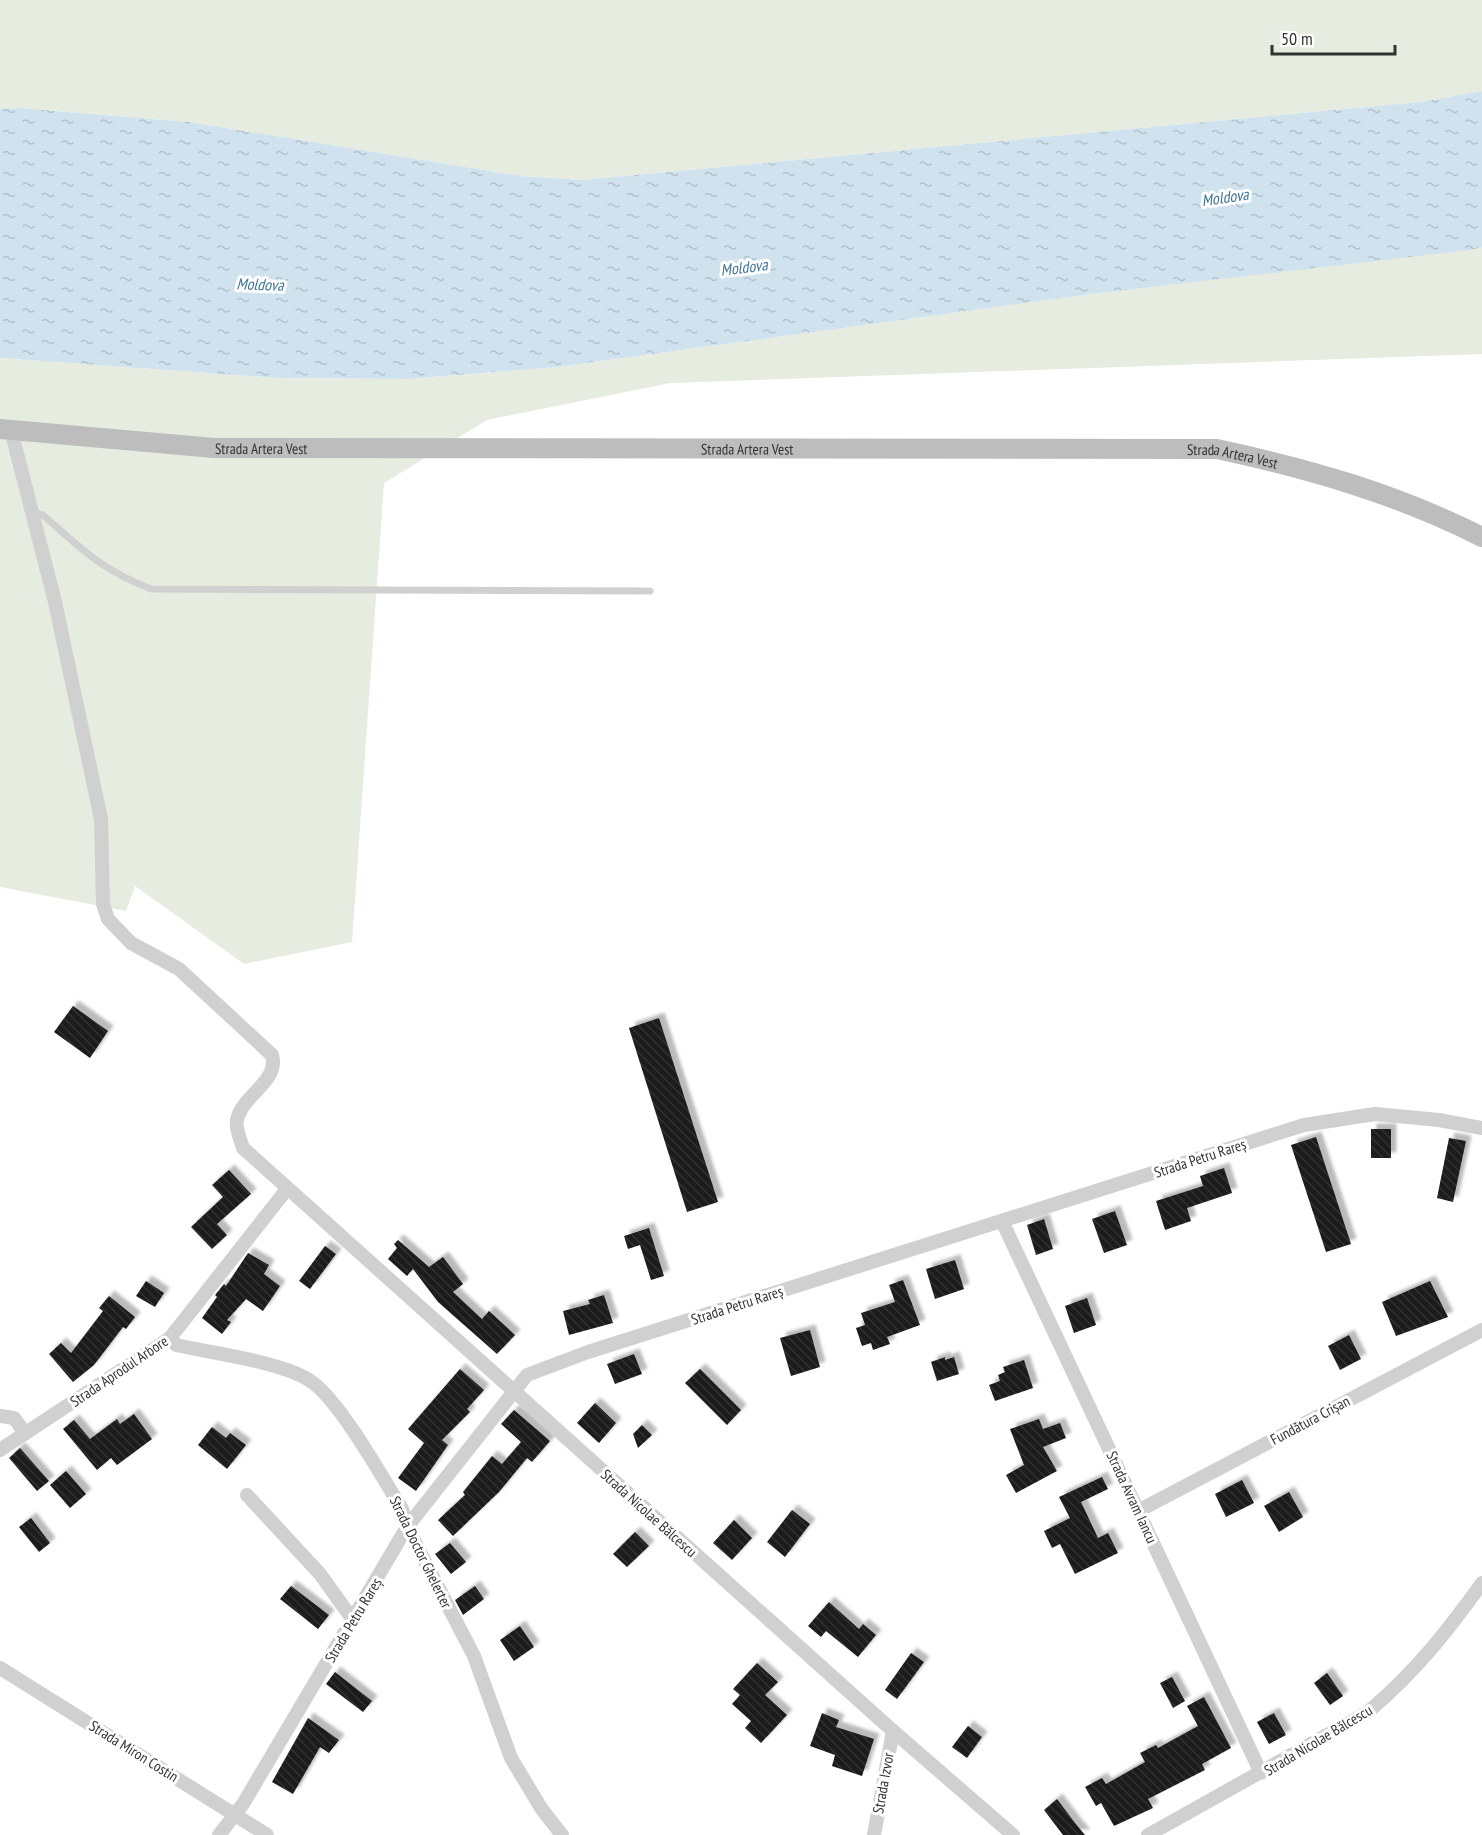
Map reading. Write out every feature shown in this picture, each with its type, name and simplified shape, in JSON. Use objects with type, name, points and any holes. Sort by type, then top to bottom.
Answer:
[{"type":"main road","name":"Strada Artera Vest","points":[[5,429],[214,448],[1217,449],[1302,467],[1377,490],[1440,515],[1482,537]]},
{"type":"street","points":[[5,429],[33,513]]},
{"type":"street","name":"Strada Nicolae Bălcescu","points":[[33,513],[101,819],[103,904],[108,919],[131,943],[179,969],[272,1055],[275,1064],[272,1072],[244,1104],[236,1121],[243,1148],[893,1731],[1013,1835]]},
{"type":"street","name":"Strada Petru Rareș","points":[[219,1835],[236,1815],[407,1527],[527,1375],[588,1352],[1304,1125],[1375,1114],[1438,1120],[1482,1128]]},
{"type":"street","name":"Strada Aprodul Arbore","points":[[0,1450],[170,1338],[287,1189]]},
{"type":"street","name":"Strada Avram Iancu","points":[[1002,1221],[1261,1773]]},
{"type":"street","name":"Fundătura Crișan","points":[[1138,1510],[1482,1330]]},
{"type":"street","name":"Strada Doctor Ghelerter","points":[[170,1338],[176,1345],[277,1367],[312,1382],[340,1413],[402,1509],[407,1527],[474,1656],[511,1758],[541,1808],[562,1835]]},
{"type":"street","points":[[0,1416],[14,1418],[25,1433]]},
{"type":"street","points":[[247,1495],[320,1574],[353,1620]]},
{"type":"street","name":"Strada Nicolae Bălcescu","points":[[1148,1835],[1368,1712],[1400,1685],[1433,1649],[1482,1583]]},
{"type":"street","name":"Strada Miron Costin","points":[[0,1668],[267,1835]]},
{"type":"street","name":"Strada Izvor","points":[[874,1835],[893,1731]]},
{"type":"lane","points":[[33,513],[43,515],[96,562],[125,579],[151,589],[650,591]]},
{"type":"shaded area","points":[[0,0],[1482,0],[1482,91],[1420,102],[582,180],[520,176],[189,122],[20,108],[0,109]]},
{"type":"shaded area","points":[[1482,247],[1482,354],[670,383],[487,420],[384,483],[352,942],[244,964],[135,886],[126,911],[0,887],[0,358],[278,378],[408,379],[557,367],[1099,293]]},
{"type":"water","name":"Moldova","points":[[1482,91],[1482,247],[1470,250],[1099,293],[557,367],[408,379],[278,378],[0,358],[0,109],[20,108],[189,122],[520,176],[582,180],[1420,102]]},
{"type":"building","points":[[73,1006],[108,1031],[90,1058],[54,1032]]},
{"type":"building","points":[[659,1018],[718,1202],[687,1212],[629,1028]]},
{"type":"building","points":[[1371,1129],[1391,1129],[1391,1158],[1371,1158]]},
{"type":"building","points":[[1316,1137],[1351,1244],[1326,1252],[1291,1145]]},
{"type":"building","points":[[1449,1138],[1466,1141],[1453,1202],[1437,1198]]},
{"type":"building","points":[[1224,1168],[1232,1193],[1187,1208],[1191,1221],[1165,1230],[1156,1201],[1203,1186],[1200,1176]]},
{"type":"building","points":[[229,1170],[251,1194],[217,1224],[227,1235],[212,1249],[191,1227],[223,1197],[212,1185]]},
{"type":"building","points":[[1115,1211],[1127,1245],[1104,1253],[1092,1219]]},
{"type":"building","points":[[1044,1219],[1053,1249],[1036,1255],[1027,1225]]},
{"type":"building","points":[[649,1228],[664,1276],[651,1280],[640,1245],[628,1249],[624,1236]]},
{"type":"building","points":[[398,1240],[429,1267],[443,1257],[463,1284],[453,1292],[482,1319],[489,1311],[515,1335],[497,1354],[438,1302],[413,1269],[407,1276],[388,1259],[397,1248],[394,1244]]},
{"type":"building","points":[[325,1246],[336,1254],[310,1289],[299,1281]]},
{"type":"building","points":[[248,1253],[269,1265],[264,1274],[280,1286],[263,1311],[246,1299],[227,1320],[231,1322],[222,1334],[202,1318],[217,1297],[215,1295],[224,1284],[226,1286]]},
{"type":"building","points":[[955,1260],[964,1289],[935,1299],[926,1269]]},
{"type":"building","points":[[903,1280],[920,1325],[887,1337],[890,1344],[873,1350],[871,1343],[862,1346],[856,1328],[865,1325],[861,1313],[895,1302],[889,1285]]},
{"type":"building","points":[[146,1281],[164,1293],[155,1307],[136,1296]]},
{"type":"building","points":[[1430,1281],[1448,1317],[1396,1336],[1382,1302]]},
{"type":"building","points":[[604,1295],[613,1323],[569,1335],[563,1311],[590,1304],[588,1300]]},
{"type":"building","points":[[109,1296],[135,1317],[126,1329],[123,1327],[94,1365],[73,1382],[49,1354],[61,1343],[71,1353],[103,1311],[99,1308]]},
{"type":"building","points":[[1087,1298],[1096,1325],[1074,1333],[1065,1306]]},
{"type":"building","points":[[810,1330],[820,1367],[791,1376],[780,1338]]},
{"type":"building","points":[[1349,1335],[1361,1359],[1340,1370],[1328,1346]]},
{"type":"building","points":[[634,1354],[642,1374],[615,1384],[607,1364]]},
{"type":"building","points":[[945,1357],[945,1360],[954,1357],[959,1374],[937,1381],[931,1362]]},
{"type":"building","points":[[1024,1360],[1033,1388],[995,1401],[989,1385],[1000,1381],[998,1375],[1005,1372],[1003,1367]]},
{"type":"building","points":[[460,1369],[484,1390],[467,1409],[470,1412],[442,1440],[448,1445],[416,1491],[398,1478],[424,1443],[408,1429]]},
{"type":"building","points":[[700,1369],[741,1410],[727,1425],[685,1383]]},
{"type":"building","points":[[595,1403],[616,1423],[599,1443],[577,1423]]},
{"type":"building","points":[[514,1410],[550,1441],[532,1462],[527,1458],[499,1492],[453,1536],[438,1520],[465,1495],[463,1492],[492,1456],[502,1464],[521,1442],[501,1424]]},
{"type":"building","points":[[134,1414],[152,1439],[117,1465],[111,1458],[97,1470],[63,1429],[74,1420],[90,1439],[117,1419],[120,1424]]},
{"type":"building","points":[[1039,1419],[1043,1429],[1060,1423],[1066,1438],[1043,1447],[1057,1471],[1016,1493],[1006,1475],[1024,1465],[1010,1429]]},
{"type":"building","points":[[642,1425],[652,1435],[638,1448],[633,1434]]},
{"type":"building","points":[[212,1427],[226,1438],[230,1433],[246,1445],[227,1469],[198,1445]]},
{"type":"building","points":[[20,1448],[49,1481],[37,1491],[9,1458]]},
{"type":"building","points":[[66,1471],[86,1494],[70,1508],[50,1485]]},
{"type":"building","points":[[1102,1477],[1108,1489],[1081,1502],[1098,1538],[1108,1533],[1118,1553],[1075,1574],[1060,1544],[1052,1548],[1044,1531],[1070,1518],[1059,1497]]},
{"type":"building","points":[[1242,1480],[1254,1503],[1226,1517],[1215,1494]]},
{"type":"building","points":[[1289,1492],[1303,1517],[1279,1532],[1264,1506]]},
{"type":"building","points":[[792,1510],[810,1524],[785,1557],[767,1542]]},
{"type":"building","points":[[31,1518],[50,1543],[39,1552],[19,1527]]},
{"type":"building","points":[[734,1520],[752,1538],[732,1560],[713,1543]]},
{"type":"building","points":[[635,1532],[649,1546],[627,1567],[613,1554]]},
{"type":"building","points":[[450,1543],[466,1562],[451,1574],[435,1554]]},
{"type":"building","points":[[291,1586],[329,1615],[318,1629],[280,1599]]},
{"type":"building","points":[[475,1586],[484,1599],[463,1615],[455,1600]]},
{"type":"building","points":[[829,1602],[859,1629],[863,1624],[876,1635],[858,1657],[826,1631],[821,1637],[808,1626]]},
{"type":"building","points":[[520,1626],[534,1647],[514,1661],[500,1640]]},
{"type":"building","points":[[911,1653],[924,1662],[897,1699],[885,1690]]},
{"type":"building","points":[[757,1663],[778,1682],[765,1695],[787,1715],[761,1743],[745,1728],[751,1721],[732,1704],[740,1695],[733,1689]]},
{"type":"building","points":[[335,1672],[372,1701],[363,1712],[326,1684]]},
{"type":"building","points":[[1327,1673],[1343,1696],[1330,1705],[1314,1683]]},
{"type":"building","points":[[1172,1677],[1185,1701],[1173,1708],[1160,1683]]},
{"type":"building","points":[[1204,1697],[1231,1748],[1202,1764],[1205,1770],[1148,1799],[1153,1808],[1114,1826],[1101,1803],[1096,1806],[1085,1787],[1102,1778],[1106,1784],[1145,1762],[1140,1753],[1156,1745],[1158,1748],[1198,1726],[1187,1706]]},
{"type":"building","points":[[822,1713],[839,1720],[836,1727],[874,1739],[862,1776],[832,1766],[835,1755],[810,1746]]},
{"type":"building","points":[[1274,1713],[1286,1735],[1269,1744],[1257,1722]]},
{"type":"building","points":[[308,1718],[339,1740],[329,1753],[320,1747],[293,1794],[272,1782]]},
{"type":"building","points":[[968,1726],[982,1737],[967,1758],[952,1747]]},
{"type":"building","points":[[1057,1799],[1085,1835],[1063,1835],[1044,1810]]}]
